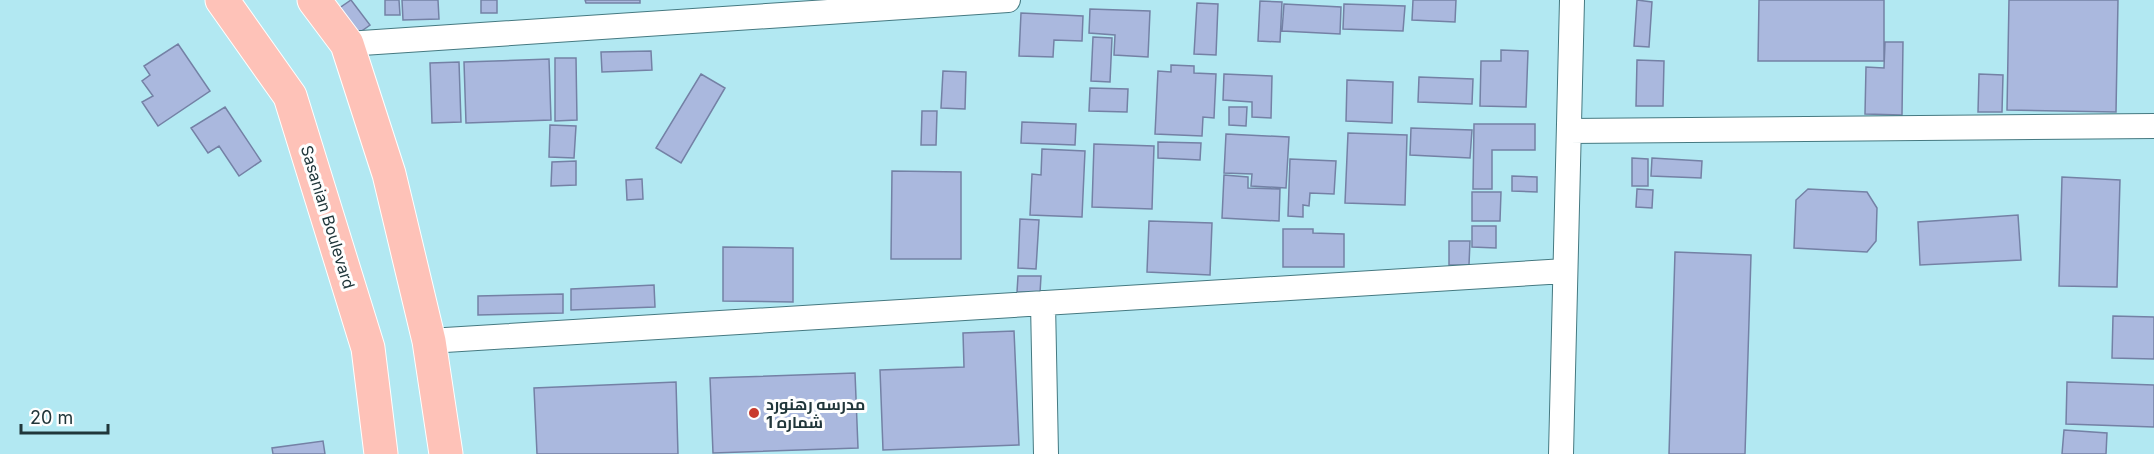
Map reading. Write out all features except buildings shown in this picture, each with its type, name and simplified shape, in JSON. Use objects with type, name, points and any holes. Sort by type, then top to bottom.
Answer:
[{"type":"highway","name":"Sasanian Boulevard","points":[[222,0],[290,96],[368,348],[381,454]]},
{"type":"highway","points":[[314,0],[348,44],[389,174],[429,341],[446,454]]},
{"type":"street","points":[[348,44],[1008,0]]},
{"type":"street","points":[[1561,454],[1572,0]]},
{"type":"street","points":[[1569,132],[2154,126]]},
{"type":"street","points":[[429,341],[1565,271]]},
{"type":"street","points":[[1043,303],[1046,454]]},
{"type":"place","name":"مدرسه رهنورد شماره 1","points":[[754,413]]}]
